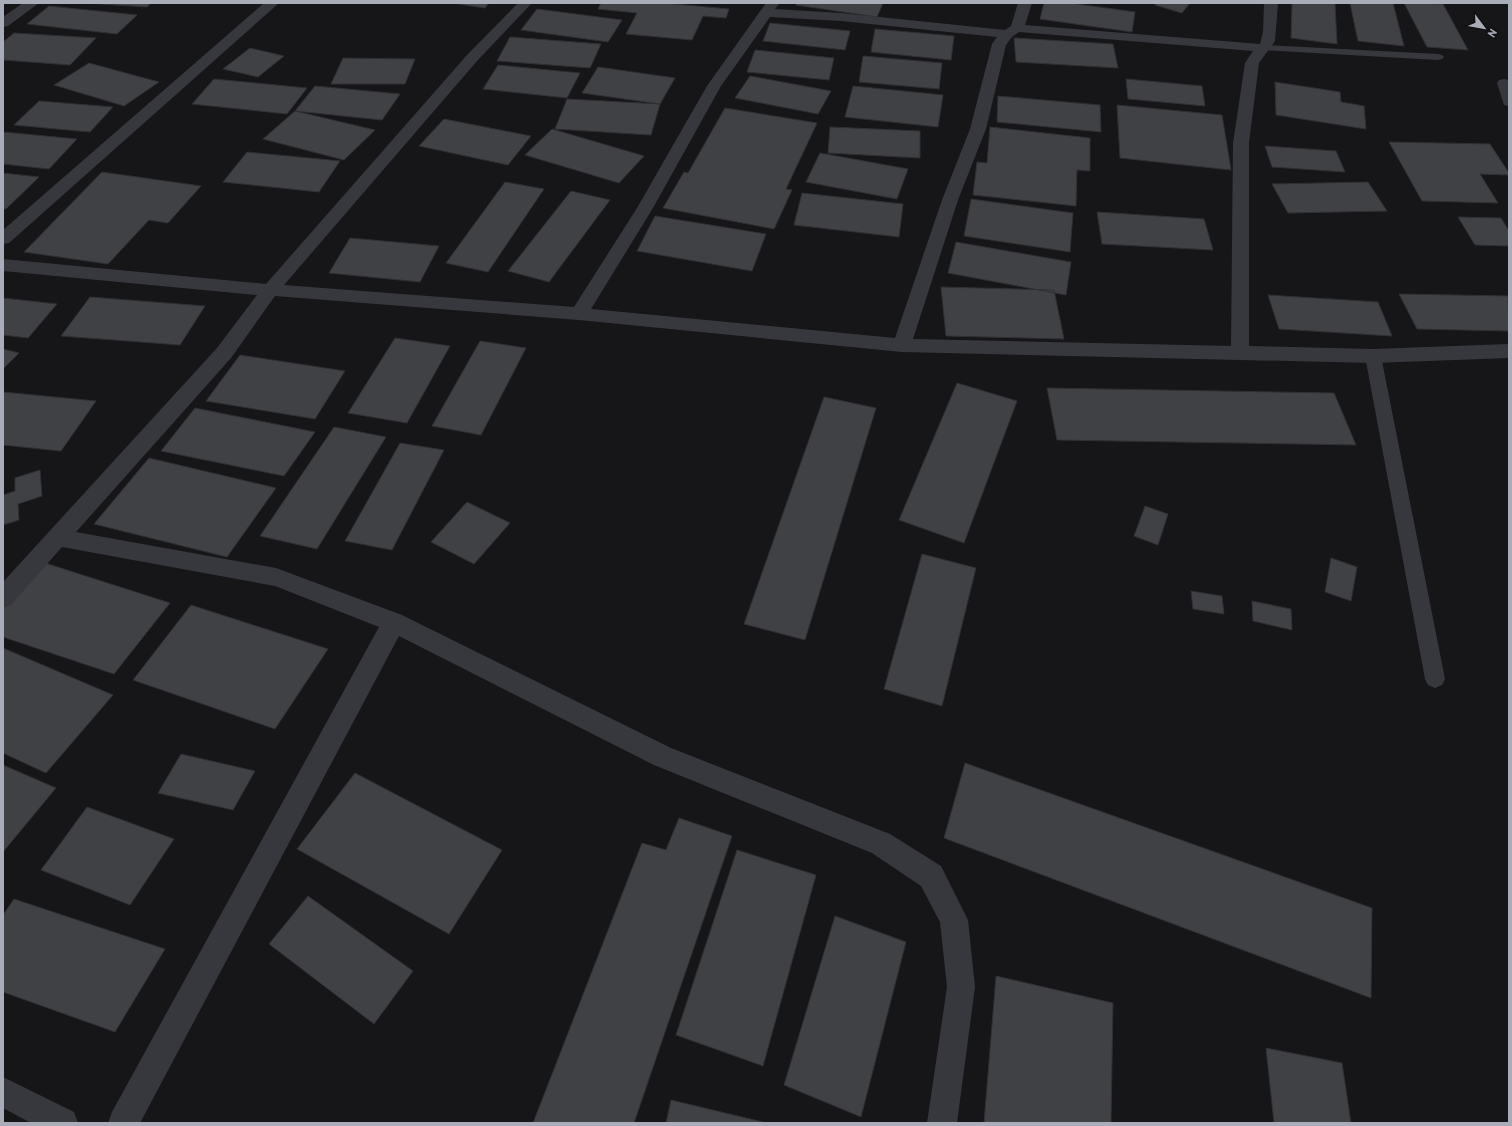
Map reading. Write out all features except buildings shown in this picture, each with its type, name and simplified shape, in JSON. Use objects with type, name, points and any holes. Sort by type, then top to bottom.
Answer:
[{"type":"street","points":[[3,23],[32,3]]},
{"type":"street","points":[[3,239],[272,3]]},
{"type":"street","points":[[3,598],[59,538],[224,353],[270,290],[472,58],[525,3]]},
{"type":"street","points":[[902,345],[950,200],[978,129],[999,44],[1012,31],[1025,3]]},
{"type":"street","points":[[1240,352],[1241,143],[1252,63],[1254,55],[1264,48],[1268,41],[1271,3]]},
{"type":"street","points":[[579,314],[645,208],[714,86],[770,8],[841,17],[1012,31],[1264,48]]},
{"type":"street","points":[[1504,83],[1509,102]]},
{"type":"street","points":[[3,265],[270,290],[579,314],[902,345],[1373,356],[1509,351]]},
{"type":"street","points":[[59,538],[276,577],[394,622],[663,757],[881,843],[931,876],[954,920],[961,987],[942,1123]]},
{"type":"street","points":[[123,1123],[394,622]]},
{"type":"street","points":[[3,1092],[63,1123]]},
{"type":"lane","points":[[1264,48],[1438,57]]},
{"type":"lane","points":[[1373,356],[1436,679]]}]
